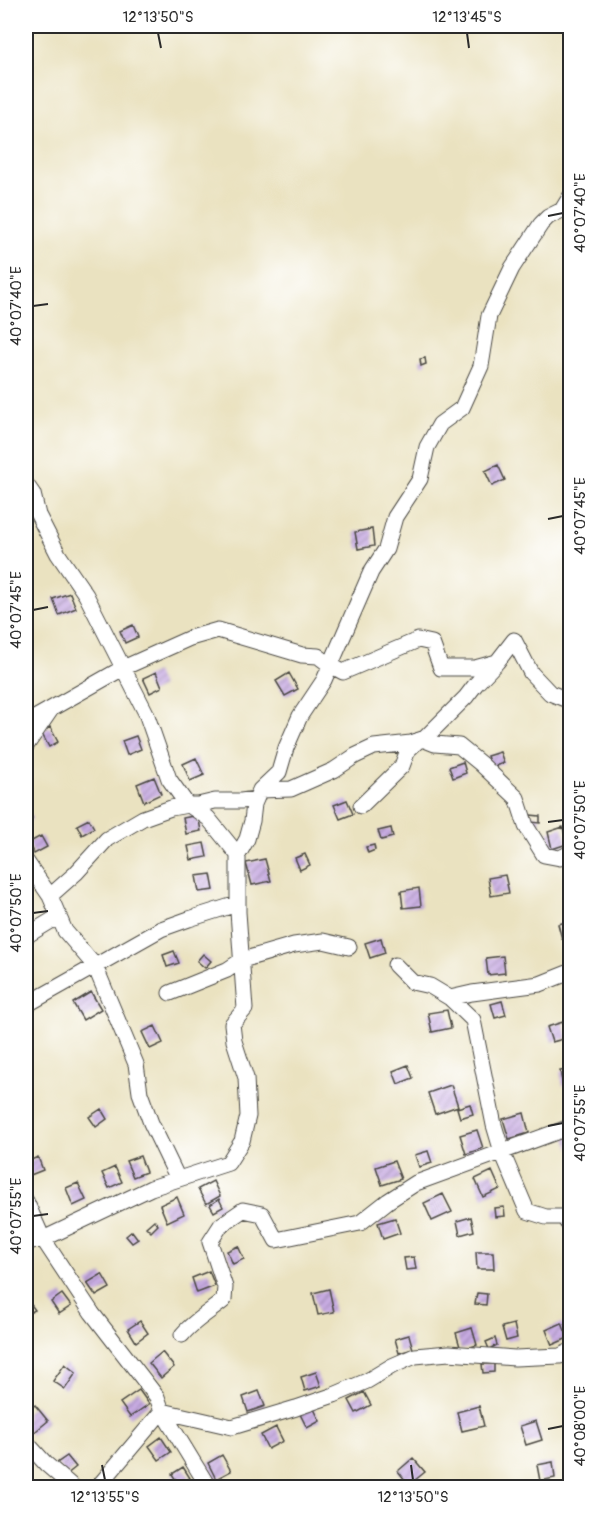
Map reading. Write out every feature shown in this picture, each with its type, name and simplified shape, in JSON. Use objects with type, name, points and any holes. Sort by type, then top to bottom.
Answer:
[{"type":"street","points":[[26,1245],[150,1188],[228,1163],[242,1141],[248,1116],[246,1077],[234,1041],[232,1024],[245,1009],[237,904],[238,855],[247,839],[254,804],[258,795],[279,772],[286,748],[300,716],[324,680],[371,572],[386,549],[395,517],[420,479],[427,447],[440,424],[462,408],[481,366],[489,316],[512,268],[541,224],[562,210],[570,196]]},
{"type":"street","points":[[26,484],[33,494],[38,515],[58,554],[86,595],[146,713],[169,779],[188,805],[208,818],[238,855]]},
{"type":"street","points":[[26,723],[123,668],[190,638],[218,630],[302,655],[318,656],[343,672],[418,640],[432,643],[441,668],[475,668],[497,662]]},
{"type":"street","points":[[50,896],[76,873],[107,839],[143,818],[171,808],[215,801],[241,801],[258,795],[291,789],[334,770],[374,747],[411,743],[425,738],[466,698],[514,640],[531,673],[550,693],[570,701]]},
{"type":"street","points":[[26,746],[51,708]]},
{"type":"street","points":[[361,806],[402,766],[408,750],[419,740],[459,746],[482,764],[517,798],[526,826],[544,855],[560,858],[570,853]]},
{"type":"street","points":[[26,861],[50,896],[65,931],[94,966],[136,1064],[140,1093],[151,1123],[178,1179]]},
{"type":"street","points":[[26,1005],[161,929],[237,904]]},
{"type":"street","points":[[26,936],[59,916]]},
{"type":"street","points":[[170,993],[227,970],[242,960],[294,945],[323,941],[349,947]]},
{"type":"street","points":[[395,965],[412,982],[430,986],[450,998],[473,1020],[494,1125],[502,1152],[527,1210],[546,1217],[563,1217],[570,1226]]},
{"type":"street","points":[[450,998],[540,984],[570,972]]},
{"type":"street","points":[[182,1335],[189,1326],[224,1300],[225,1287],[210,1242],[221,1226],[243,1210],[262,1214],[276,1240],[360,1223],[416,1183],[570,1127]]},
{"type":"street","points":[[26,1201],[43,1239],[92,1313],[157,1397],[162,1411],[209,1488]]},
{"type":"street","points":[[162,1411],[232,1427],[334,1395],[415,1356],[448,1353],[515,1358],[560,1356],[570,1351]]},
{"type":"street","points":[[97,1488],[162,1411]]},
{"type":"street","points":[[26,1442],[46,1464],[74,1488]]},
{"type":"building","points":[[425,358],[426,364],[421,366],[420,359]]},
{"type":"building","points":[[498,465],[505,480],[492,486],[485,471]]},
{"type":"building","points":[[372,529],[374,546],[358,549],[355,532]]},
{"type":"building","points":[[70,593],[76,608],[59,615],[53,599]]},
{"type":"building","points":[[133,625],[138,637],[125,643],[120,631]]},
{"type":"building","points":[[156,672],[162,687],[150,693],[143,678]]},
{"type":"building","points":[[289,673],[298,689],[285,696],[276,681]]},
{"type":"building","points":[[50,727],[58,742],[49,747],[41,732]]},
{"type":"building","points":[[136,736],[141,749],[127,755],[122,741]]},
{"type":"building","points":[[500,752],[504,763],[491,767],[487,756]]},
{"type":"building","points":[[196,758],[204,775],[190,781],[183,764]]},
{"type":"building","points":[[463,762],[466,773],[453,778],[449,767]]},
{"type":"building","points":[[154,777],[161,794],[144,802],[137,784]]},
{"type":"building","points":[[347,800],[353,814],[340,819],[334,805]]},
{"type":"building","points":[[26,806],[32,819],[26,823]]},
{"type":"building","points":[[198,815],[201,831],[186,834],[183,818]]},
{"type":"building","points":[[530,815],[540,816],[540,823],[530,822]]},
{"type":"building","points":[[89,819],[94,828],[82,835],[77,825]]},
{"type":"building","points":[[563,827],[567,844],[552,849],[548,832]]},
{"type":"building","points":[[391,828],[393,837],[381,840],[378,831]]},
{"type":"building","points":[[41,836],[47,847],[34,854],[28,843]]},
{"type":"building","points":[[204,843],[207,857],[191,860],[188,846]]},
{"type":"building","points":[[374,845],[375,850],[368,853],[366,847]]},
{"type":"building","points":[[305,854],[310,865],[300,870],[295,858]]},
{"type":"building","points":[[265,859],[271,881],[252,885],[246,863]]},
{"type":"building","points":[[211,874],[214,890],[199,892],[196,876]]},
{"type":"building","points":[[505,875],[509,893],[491,896],[488,878]]},
{"type":"building","points":[[419,888],[421,906],[403,908],[401,891]]},
{"type":"building","points":[[570,921],[570,937],[562,939],[558,924]]},
{"type":"building","points":[[381,938],[385,953],[370,958],[365,943]]},
{"type":"building","points":[[174,951],[179,963],[167,967],[163,955]]},
{"type":"building","points":[[203,954],[211,961],[205,968],[197,961]]},
{"type":"building","points":[[503,956],[505,973],[488,975],[486,958]]},
{"type":"building","points":[[91,992],[101,1009],[83,1020],[73,1003]]},
{"type":"building","points":[[502,1001],[506,1015],[495,1018],[491,1004]]},
{"type":"building","points":[[447,1010],[451,1028],[432,1032],[428,1013]]},
{"type":"building","points":[[563,1022],[567,1038],[552,1042],[547,1027]]},
{"type":"building","points":[[155,1026],[163,1043],[150,1049],[142,1032]]},
{"type":"building","points":[[408,1065],[413,1078],[398,1084],[393,1071]]},
{"type":"building","points":[[570,1069],[570,1084],[563,1086],[560,1071]]},
{"type":"building","points":[[451,1085],[458,1106],[435,1114],[428,1093]]},
{"type":"building","points":[[470,1104],[473,1114],[460,1118],[457,1108]]},
{"type":"building","points":[[101,1109],[107,1119],[96,1127],[89,1117]]},
{"type":"building","points":[[524,1113],[529,1133],[509,1139],[503,1119]]},
{"type":"building","points":[[477,1130],[483,1148],[466,1154],[460,1135]]},
{"type":"building","points":[[570,1136],[570,1150],[566,1138]]},
{"type":"building","points":[[428,1151],[432,1163],[419,1167],[415,1155]]},
{"type":"building","points":[[140,1156],[146,1172],[133,1177],[126,1161]]},
{"type":"building","points":[[38,1157],[43,1170],[28,1176],[26,1162]]},
{"type":"building","points":[[394,1161],[401,1179],[382,1185],[376,1167]]},
{"type":"building","points":[[115,1167],[122,1182],[109,1188],[102,1173]]},
{"type":"building","points":[[492,1171],[500,1189],[483,1197],[475,1179]]},
{"type":"building","points":[[213,1181],[220,1196],[206,1204],[198,1189]]},
{"type":"building","points":[[78,1183],[86,1200],[73,1206],[66,1188]]},
{"type":"building","points":[[443,1194],[452,1212],[432,1221],[424,1203]]},
{"type":"building","points":[[177,1197],[184,1214],[167,1222],[160,1205]]},
{"type":"building","points":[[219,1199],[223,1207],[214,1212],[210,1205]]},
{"type":"building","points":[[504,1207],[505,1216],[495,1217],[494,1208]]},
{"type":"building","points":[[471,1217],[474,1231],[460,1235],[457,1221]]},
{"type":"building","points":[[395,1218],[400,1233],[383,1239],[378,1223]]},
{"type":"building","points":[[154,1220],[158,1225],[151,1232],[146,1227]]},
{"type":"building","points":[[132,1231],[138,1239],[132,1243],[126,1236]]},
{"type":"building","points":[[238,1246],[244,1259],[233,1264],[227,1251]]},
{"type":"building","points":[[476,1252],[493,1252],[494,1269],[477,1269]]},
{"type":"building","points":[[414,1257],[416,1269],[406,1270],[404,1258]]},
{"type":"building","points":[[209,1271],[215,1286],[197,1293],[192,1278]]},
{"type":"building","points":[[102,1274],[110,1288],[96,1296],[87,1283]]},
{"type":"building","points":[[329,1289],[334,1312],[318,1315],[313,1293]]},
{"type":"building","points":[[477,1293],[487,1294],[486,1305],[475,1304]]},
{"type":"building","points":[[62,1294],[71,1306],[59,1314],[51,1302]]},
{"type":"building","points":[[29,1302],[35,1310],[29,1313],[26,1304]]},
{"type":"building","points":[[140,1321],[148,1333],[136,1342],[128,1329]]},
{"type":"building","points":[[562,1323],[568,1338],[552,1345],[546,1330]]},
{"type":"building","points":[[514,1324],[517,1338],[506,1341],[502,1327]]},
{"type":"building","points":[[472,1328],[477,1345],[461,1350],[456,1333]]},
{"type":"building","points":[[409,1335],[413,1349],[399,1353],[395,1339]]},
{"type":"building","points":[[495,1338],[497,1345],[489,1349],[486,1342]]},
{"type":"building","points":[[162,1352],[174,1367],[161,1378],[149,1363]]},
{"type":"building","points":[[65,1364],[76,1373],[65,1389],[53,1381]]},
{"type":"building","points":[[482,1364],[494,1364],[494,1372],[483,1373]]},
{"type":"building","points":[[316,1372],[321,1386],[305,1391],[301,1377]]},
{"type":"building","points":[[139,1390],[149,1404],[130,1417],[120,1403]]},
{"type":"building","points":[[259,1391],[265,1406],[248,1412],[243,1397]]},
{"type":"building","points":[[364,1392],[371,1405],[356,1413],[349,1400]]},
{"type":"building","points":[[35,1405],[48,1421],[31,1435],[26,1428],[26,1412]]},
{"type":"building","points":[[479,1406],[484,1426],[462,1431],[457,1412]]},
{"type":"building","points":[[313,1407],[320,1421],[307,1428],[300,1414]]},
{"type":"building","points":[[536,1421],[542,1440],[526,1445],[520,1426]]},
{"type":"building","points":[[276,1427],[283,1441],[268,1449],[261,1435]]},
{"type":"building","points":[[161,1437],[171,1452],[159,1460],[149,1446]]},
{"type":"building","points":[[222,1455],[231,1471],[216,1479],[208,1463]]},
{"type":"building","points":[[67,1456],[76,1467],[66,1475],[57,1463]]},
{"type":"building","points":[[413,1458],[425,1472],[409,1485],[398,1471]]},
{"type":"building","points":[[553,1462],[555,1478],[540,1481],[537,1465]]},
{"type":"building","points":[[183,1467],[190,1478],[179,1485],[172,1474]]}]
